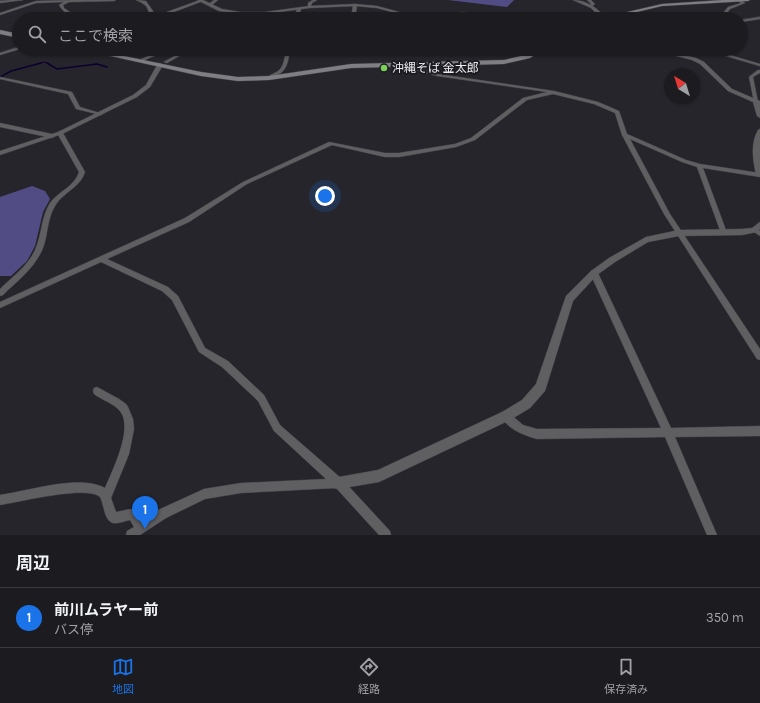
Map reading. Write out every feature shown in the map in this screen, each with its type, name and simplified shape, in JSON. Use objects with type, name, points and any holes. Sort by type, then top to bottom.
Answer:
[{"type":"main road","points":[[632,12],[662,5],[748,0]]},
{"type":"main road","points":[[0,32],[12,35]]},
{"type":"main road","points":[[115,56],[163,64],[224,78],[269,78],[351,66],[504,62],[531,56]]},
{"type":"street","points":[[0,2],[21,0]]},
{"type":"street","points":[[0,14],[35,1],[114,0]]},
{"type":"street","points":[[138,0],[145,2],[151,12]]},
{"type":"street","points":[[169,12],[200,0],[230,12]]},
{"type":"street","points":[[210,5],[216,0]]},
{"type":"street","points":[[309,7],[315,0]]},
{"type":"street","points":[[575,0],[590,6],[596,12]]},
{"type":"street","points":[[589,0],[593,4],[590,6]]},
{"type":"street","points":[[726,12],[729,8],[743,3],[739,0]]},
{"type":"street","points":[[67,12],[62,9],[61,5],[70,1]]},
{"type":"street","points":[[354,12],[355,5]]},
{"type":"street","points":[[274,12],[309,7],[355,5],[377,7],[394,12]]},
{"type":"street","points":[[748,20],[760,18]]},
{"type":"street","points":[[0,54],[12,50]]},
{"type":"street","points":[[139,61],[152,56]]},
{"type":"street","points":[[0,153],[60,134],[142,92],[163,64],[177,56]]},
{"type":"street","points":[[269,78],[272,75],[281,72],[286,56]]},
{"type":"street","points":[[681,56],[694,59],[702,63],[730,90],[758,103]]},
{"type":"street","points":[[729,56],[760,65]]},
{"type":"street","points":[[411,64],[420,70],[437,75],[554,92],[617,112],[625,135],[667,214],[760,356]]},
{"type":"street","points":[[760,71],[751,77],[760,116]]},
{"type":"street","points":[[0,78],[70,92],[78,108],[101,114]]},
{"type":"street","points":[[754,92],[760,91]]},
{"type":"street","points":[[0,305],[187,220],[245,183],[331,143],[385,155],[399,155],[456,145],[473,139],[525,99],[554,92]]},
{"type":"street","points":[[0,125],[52,136]]},
{"type":"street","points":[[625,135],[699,166],[760,175],[756,156],[757,140],[760,132]]},
{"type":"street","points":[[0,292],[32,261],[39,250],[50,209],[56,199],[81,179],[82,172],[60,134]]},
{"type":"street","points":[[699,166],[724,233]]},
{"type":"street","points":[[130,535],[162,514],[204,494],[241,488],[338,483],[379,476],[506,416],[526,404],[541,387],[569,299],[594,273],[612,260],[646,240],[679,233],[724,233],[758,230]]},
{"type":"street","points":[[101,259],[165,289],[175,298],[202,350],[225,364],[261,398],[277,428],[338,483],[386,535]]},
{"type":"street","points":[[594,273],[668,432],[712,535]]},
{"type":"street","points":[[97,391],[105,398],[119,403],[125,409],[129,417],[126,447],[106,498]]},
{"type":"street","points":[[506,416],[520,429],[536,434],[760,430]]},
{"type":"street","points":[[0,500],[73,488],[91,487],[101,491],[106,498],[111,515],[114,518],[132,514],[141,528]]},
{"type":"shaded area","points":[[448,0],[514,0],[507,7]]},
{"type":"shaded area","points":[[32,186],[45,191],[50,199],[43,212],[35,246],[27,261],[11,276],[0,276],[0,197]]},
{"type":"waterway","points":[[0,77],[11,71],[41,63]]},
{"type":"waterway","points":[[37,64],[41,63]]},
{"type":"waterway","points":[[41,63],[47,63]]},
{"type":"waterway","points":[[47,63],[57,69],[97,64]]},
{"type":"waterway","points":[[97,64],[107,67]]},
{"type":"place","name":"沖縄そば 金太郎","points":[[384,68]]},
{"type":"place","name":"前川ムラヤー前","points":[[145,529]]}]
